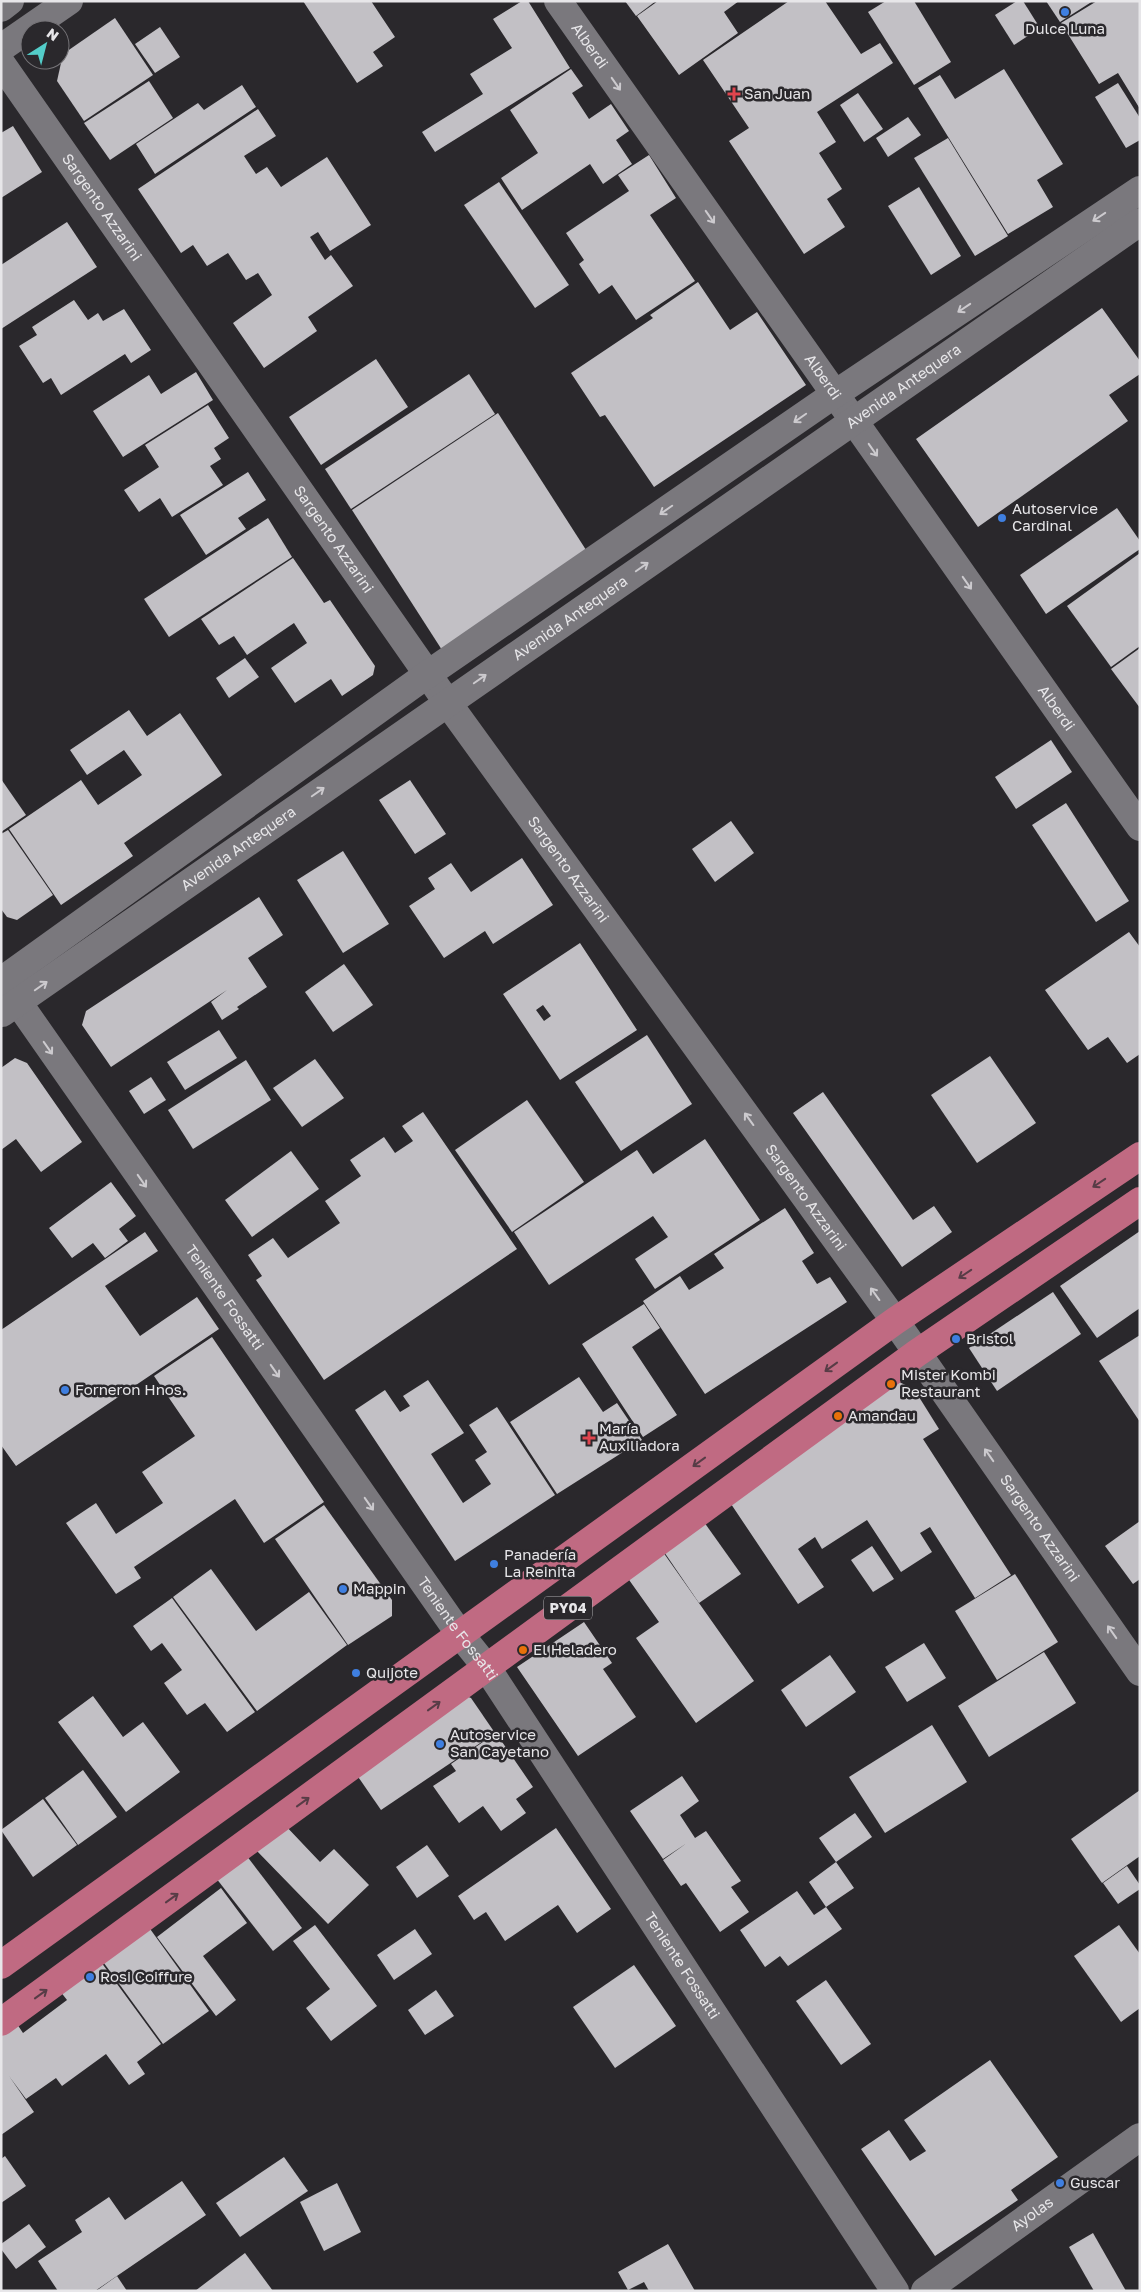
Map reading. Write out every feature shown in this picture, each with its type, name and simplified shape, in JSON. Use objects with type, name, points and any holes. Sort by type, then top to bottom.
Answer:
[{"type":"main road","name":"PY04","points":[[1,1965],[459,1633],[895,1321],[1140,1156]]},
{"type":"main road","name":"PY04","points":[[1,2022],[917,1352],[1140,1202]]},
{"type":"street","points":[[1,8],[10,1]]},
{"type":"street","points":[[1,48],[69,1]]},
{"type":"street","name":"Alberdi","points":[[558,1],[1140,827]]},
{"type":"street","name":"Sargento Azzarini","points":[[1,63],[447,702],[895,1321],[1140,1672]]},
{"type":"street","name":"Avenida Antequera","points":[[2,980],[428,674],[835,394],[1140,190]]},
{"type":"street","name":"Avenida Antequera","points":[[9,1008],[1140,222]]},
{"type":"street","name":"Teniente Fossatti","points":[[2,980],[9,1008],[459,1633],[487,1668],[895,2291]]},
{"type":"street","name":"Ayolas","points":[[925,2291],[1140,2137]]},
{"type":"building","points":[[303,1],[371,1],[395,37],[373,52],[383,66],[357,83]]},
{"type":"building","points":[[522,1],[528,1],[570,68],[435,152],[422,132],[483,94],[470,74],[512,48],[493,19]]},
{"type":"building","points":[[625,1],[656,1],[636,16]]},
{"type":"building","points":[[658,1],[739,1],[724,12],[738,33],[679,75],[637,16]]},
{"type":"building","points":[[789,1],[825,1],[861,54],[880,43],[893,63],[817,112],[836,142],[819,153],[842,189],[827,199],[845,227],[804,254],[729,141],[749,128],[703,60]]},
{"type":"building","points":[[886,1],[914,1],[951,62],[914,85],[868,12]]},
{"type":"building","points":[[1017,1],[1023,1],[1040,28],[1014,45],[995,15]]},
{"type":"building","name":"Dulce Luna","points":[[1046,1],[1093,1],[1060,22]]},
{"type":"building","points":[[1097,1],[1140,1],[1140,109],[1118,73],[1099,84],[1061,23]]},
{"type":"building","points":[[115,18],[153,75],[84,121],[57,81],[59,70],[70,70],[70,49]]},
{"type":"building","points":[[160,27],[180,57],[155,73],[135,44]]},
{"type":"building","points":[[571,69],[583,86],[572,93],[589,119],[611,104],[629,131],[616,140],[632,164],[603,184],[590,164],[522,210],[501,178],[538,153],[510,110]]},
{"type":"building","points":[[1004,69],[1063,164],[1037,180],[1053,207],[1008,234],[918,88],[940,75],[955,99]]},
{"type":"building","points":[[149,81],[173,118],[110,160],[84,123]]},
{"type":"building","points":[[1118,83],[1140,118],[1140,140],[1126,148],[1095,97]]},
{"type":"building","points":[[242,85],[256,107],[155,174],[136,144],[198,103],[204,110]]},
{"type":"building","points":[[858,93],[883,129],[864,142],[840,105]]},
{"type":"building","points":[[258,109],[276,136],[244,156],[256,174],[267,167],[281,187],[327,157],[371,225],[330,251],[318,232],[310,237],[325,260],[331,255],[353,286],[308,317],[317,331],[264,368],[233,323],[272,295],[258,273],[246,280],[228,253],[207,266],[193,245],[181,253],[138,189]]},
{"type":"building","points":[[908,117],[921,135],[888,157],[876,138]]},
{"type":"building","points":[[13,126],[42,172],[1,198],[1,133]]},
{"type":"building","points":[[948,138],[1008,236],[975,256],[914,158]]},
{"type":"building","points":[[649,155],[676,198],[650,215],[695,281],[636,320],[612,285],[599,294],[579,264],[584,260],[566,233],[629,191],[618,175]]},
{"type":"building","points":[[499,182],[569,285],[535,308],[464,205]]},
{"type":"building","points":[[919,187],[961,256],[931,275],[888,206]]},
{"type":"building","points":[[67,222],[97,267],[1,329],[1,265]]},
{"type":"building","points":[[698,282],[730,330],[757,312],[806,385],[654,487],[605,415],[600,417],[571,373],[653,318],[650,315]]},
{"type":"building","points":[[74,300],[88,320],[98,313],[103,321],[124,309],[151,350],[131,363],[125,354],[61,395],[51,378],[43,383],[19,346],[37,335],[32,327]]},
{"type":"building","points":[[1102,308],[1140,361],[1140,374],[1109,395],[1128,421],[978,527],[916,439]]},
{"type":"building","points":[[376,359],[408,407],[321,465],[289,417]]},
{"type":"building","points":[[196,372],[213,400],[123,457],[93,411],[149,375],[161,394]]},
{"type":"building","points":[[469,374],[495,414],[351,509],[325,469]]},
{"type":"building","points":[[208,405],[229,438],[214,448],[221,459],[210,466],[223,485],[172,517],[160,498],[139,512],[124,490],[159,467],[145,445]]},
{"type":"building","points":[[498,413],[588,553],[442,650],[352,510]]},
{"type":"building","points":[[248,472],[266,500],[238,518],[246,529],[206,555],[180,515]]},
{"type":"building","points":[[1117,508],[1140,541],[1140,549],[1046,614],[1020,575]]},
{"type":"building","points":[[268,518],[292,557],[169,637],[144,599]]},
{"type":"building","points":[[1140,553],[1140,646],[1111,667],[1067,606]]},
{"type":"building","points":[[293,558],[324,603],[330,600],[375,666],[373,675],[342,696],[331,679],[295,703],[271,668],[307,643],[294,623],[247,655],[234,636],[219,645],[201,619]]},
{"type":"building","points":[[1140,648],[1140,708],[1111,669]]},
{"type":"building","points":[[245,658],[259,677],[229,698],[216,678]]},
{"type":"building","points":[[129,710],[147,736],[180,713],[222,775],[124,843],[133,856],[61,905],[9,829],[81,780],[98,805],[142,775],[124,750],[87,775],[70,750]]},
{"type":"building","points":[[1051,740],[1072,772],[1016,809],[995,777]]},
{"type":"building","points":[[1,779],[26,815],[1,832]]},
{"type":"building","points":[[410,780],[446,834],[415,854],[379,800]]},
{"type":"building","points":[[1066,803],[1129,901],[1096,922],[1032,825]]},
{"type":"building","points":[[731,821],[754,853],[715,882],[692,849]]},
{"type":"building","points":[[8,830],[53,895],[17,920],[7,917],[1,909],[1,834]]},
{"type":"building","points":[[343,851],[389,924],[343,953],[297,880]]},
{"type":"building","points":[[522,858],[553,905],[493,944],[485,931],[444,958],[409,906],[435,889],[428,878],[451,863],[471,892]]},
{"type":"building","points":[[259,897],[283,935],[248,958],[267,987],[237,1007],[239,1009],[222,1020],[211,1002],[227,990],[111,1067],[82,1025],[86,1011]]},
{"type":"building","points":[[1129,932],[1140,947],[1140,1054],[1127,1063],[1108,1037],[1088,1050],[1045,990]]},
{"type":"building","points":[[580,943],[637,1030],[560,1080],[503,994]],"holes":[[[543,1005],[551,1016],[544,1021],[536,1010]]]},
{"type":"building","points":[[344,964],[373,1005],[333,1032],[305,992]]},
{"type":"building","points":[[219,1030],[237,1058],[185,1090],[167,1062]]},
{"type":"building","points":[[647,1035],[692,1104],[621,1151],[575,1082]]},
{"type":"building","points":[[990,1056],[1036,1123],[977,1163],[931,1095]]},
{"type":"building","points":[[15,1058],[27,1063],[82,1142],[41,1172],[16,1139],[1,1150],[1,1068]]},
{"type":"building","points":[[315,1059],[344,1098],[302,1127],[273,1088]]},
{"type":"building","points":[[246,1060],[271,1100],[193,1149],[168,1110]]},
{"type":"building","points":[[151,1077],[166,1100],[144,1114],[129,1091]]},
{"type":"building","points":[[823,1092],[913,1220],[934,1206],[952,1232],[902,1267],[793,1113]]},
{"type":"building","points":[[527,1100],[584,1182],[512,1232],[455,1150]]},
{"type":"building","points":[[423,1112],[517,1249],[324,1380],[256,1280],[262,1276],[248,1255],[273,1238],[288,1258],[340,1223],[325,1201],[361,1176],[350,1160],[384,1137],[395,1153],[413,1141],[402,1126]]},
{"type":"building","points":[[705,1139],[760,1220],[655,1289],[635,1259],[668,1237],[653,1216],[549,1285],[514,1232],[637,1150],[653,1174]]},
{"type":"building","points":[[291,1151],[319,1189],[252,1237],[225,1200]]},
{"type":"building","points":[[111,1182],[136,1216],[119,1229],[128,1241],[105,1258],[93,1243],[72,1258],[49,1228]]},
{"type":"building","points":[[785,1208],[814,1253],[802,1261],[817,1284],[830,1277],[847,1302],[705,1394],[643,1301],[680,1276],[689,1290],[724,1268],[714,1254]]},
{"type":"building","points":[[1140,1231],[1140,1308],[1097,1338],[1060,1286]]},
{"type":"building","name":"Forneron Hnos.","points":[[145,1232],[158,1251],[105,1286],[140,1336],[197,1297],[219,1329],[16,1466],[1,1445],[1,1330]]},
{"type":"building","points":[[1053,1292],[1081,1334],[997,1391],[969,1348]]},
{"type":"building","points":[[644,1304],[660,1328],[632,1347],[677,1415],[643,1437],[582,1344]]},
{"type":"building","points":[[1140,1335],[1140,1422],[1099,1361]]},
{"type":"building","points":[[212,1337],[324,1502],[264,1543],[235,1499],[134,1567],[141,1578],[116,1594],[66,1523],[96,1503],[116,1534],[163,1503],[142,1472],[195,1436],[154,1376]]},
{"type":"building","points":[[579,1377],[603,1412],[617,1403],[642,1440],[557,1494],[510,1422]]},
{"type":"building","points":[[428,1380],[464,1433],[431,1454],[463,1503],[491,1484],[475,1460],[487,1452],[469,1425],[497,1407],[555,1495],[455,1561],[355,1410],[385,1390],[400,1412],[410,1406],[403,1396]]},
{"type":"building","points":[[897,1381],[914,1389],[939,1429],[923,1439],[1011,1575],[975,1598],[930,1527],[920,1533],[932,1552],[901,1572],[867,1520],[822,1549],[815,1537],[798,1549],[824,1587],[798,1604],[725,1495]]},
{"type":"building","points":[[324,1505],[392,1600],[392,1616],[348,1645],[275,1539]]},
{"type":"building","points":[[699,1515],[741,1574],[699,1603],[658,1543]]},
{"type":"building","points":[[1140,1521],[1140,1579],[1133,1584],[1105,1546]]},
{"type":"building","points":[[658,1545],[754,1681],[696,1723],[636,1638],[659,1622],[622,1570]]},
{"type":"building","points":[[872,1546],[894,1579],[873,1592],[851,1560]]},
{"type":"building","points":[[211,1569],[256,1631],[309,1592],[347,1645],[257,1711],[173,1597]]},
{"type":"building","points":[[1015,1574],[1058,1642],[997,1680],[955,1611]]},
{"type":"building","points":[[172,1598],[255,1712],[227,1732],[205,1703],[187,1715],[164,1683],[182,1670],[162,1643],[151,1651],[133,1626]]},
{"type":"building","points":[[584,1622],[612,1663],[603,1669],[636,1717],[578,1756],[517,1667]]},
{"type":"building","points":[[924,1643],[946,1678],[907,1702],[885,1667]]},
{"type":"building","points":[[1044,1652],[1076,1703],[989,1757],[958,1706]]},
{"type":"building","points":[[830,1655],[856,1692],[806,1727],[781,1690]]},
{"type":"building","points":[[461,1694],[471,1698],[495,1733],[381,1810],[352,1768]]},
{"type":"building","points":[[93,1696],[123,1737],[143,1722],[180,1772],[126,1812],[58,1722]]},
{"type":"building","points":[[932,1725],[967,1782],[885,1833],[849,1777]]},
{"type":"building","points":[[496,1733],[533,1787],[516,1799],[526,1813],[501,1831],[483,1806],[459,1823],[433,1786],[456,1771],[451,1764]]},
{"type":"building","points":[[83,1770],[117,1817],[78,1845],[45,1798]]},
{"type":"building","points":[[682,1776],[699,1801],[680,1815],[695,1838],[706,1831],[741,1881],[731,1887],[749,1912],[720,1932],[686,1883],[681,1886],[663,1860],[687,1843],[663,1859],[630,1811]]},
{"type":"building","points":[[1140,1790],[1140,1856],[1102,1883],[1071,1839]]},
{"type":"building","points":[[43,1799],[77,1845],[33,1877],[1,1830]]},
{"type":"building","points":[[855,1813],[872,1837],[836,1862],[819,1838]]},
{"type":"building","points":[[283,1823],[320,1862],[334,1849],[369,1885],[328,1924],[256,1850]]},
{"type":"building","points":[[556,1828],[611,1909],[577,1933],[558,1905],[505,1941],[486,1912],[474,1920],[458,1896]]},
{"type":"building","points":[[427,1845],[449,1876],[417,1898],[396,1867]]},
{"type":"building","points":[[246,1855],[302,1928],[273,1951],[216,1878]]},
{"type":"building","points":[[836,1862],[854,1888],[826,1907],[809,1882]]},
{"type":"building","points":[[1127,1866],[1140,1885],[1140,1889],[1118,1904],[1103,1883]]},
{"type":"building","points":[[221,1888],[247,1923],[203,1956],[236,2000],[216,2016],[157,1937]]},
{"type":"building","points":[[797,1891],[814,1915],[826,1907],[842,1929],[788,1966],[780,1956],[765,1967],[740,1930]]},
{"type":"building","points":[[315,1925],[377,2006],[331,2041],[306,2008],[330,1989],[293,1941]]},
{"type":"building","points":[[1119,1925],[1140,1954],[1140,2008],[1121,2022],[1074,1956]]},
{"type":"building","points":[[148,1926],[209,2011],[163,2044],[101,1959]]},
{"type":"building","points":[[415,1929],[432,1954],[394,1980],[377,1955]]},
{"type":"building","points":[[101,1962],[161,2044],[137,2062],[145,2074],[129,2085],[106,2054],[62,2086],[56,2078],[26,2099],[9,2076],[34,2112],[1,2135],[1,2031],[15,2021],[23,2033],[67,2000],[60,1991]]},
{"type":"building","points":[[634,1965],[676,2026],[615,2068],[573,2007]]},
{"type":"building","points":[[826,1980],[871,2044],[841,2065],[796,2001]]},
{"type":"building","points":[[436,1990],[454,2016],[425,2035],[408,2010]]},
{"type":"building","points":[[990,2060],[1058,2157],[1011,2190],[1018,2200],[935,2256],[861,2149],[889,2130],[910,2161],[926,2151],[904,2120]]},
{"type":"building","points":[[5,2156],[26,2186],[1,2203],[1,2159]]},
{"type":"building","points":[[284,2157],[308,2191],[240,2237],[216,2203]]},
{"type":"building","points":[[182,2181],[206,2215],[95,2291],[58,2291],[38,2261],[82,2232],[75,2220],[109,2197],[125,2220]]},
{"type":"building","points":[[337,2183],[361,2232],[324,2251],[300,2202]]},
{"type":"building","points":[[29,2224],[46,2247],[16,2269],[1,2249],[1,2244]]},
{"type":"building","points":[[1093,2233],[1126,2291],[1094,2291],[1069,2247]]},
{"type":"building","points":[[668,2244],[695,2291],[649,2291],[644,2282],[628,2290],[618,2272]]},
{"type":"building","points":[[245,2253],[273,2291],[195,2291]]},
{"type":"building","points":[[117,2276],[127,2291],[96,2291]]},
{"type":"place","name":"Dulce Luna","points":[[1065,12]]},
{"type":"place","name":"San Juan","points":[[734,94]]},
{"type":"place","name":"Autoservice Cardinal","points":[[1002,518]]},
{"type":"place","name":"Bristol","points":[[956,1339]]},
{"type":"place","name":"Mister Kombi Restaurant","points":[[891,1384]]},
{"type":"place","name":"Forneron Hnos.","points":[[65,1390]]},
{"type":"place","name":"Amandau","points":[[838,1416]]},
{"type":"place","name":"María Auxiliadora","points":[[589,1438]]},
{"type":"place","name":"Panadería La Reinita","points":[[494,1564]]},
{"type":"place","name":"Mappin","points":[[343,1589]]},
{"type":"place","name":"El Heladero","points":[[523,1650]]},
{"type":"place","name":"Quijote","points":[[356,1673]]},
{"type":"place","name":"Autoservice San Cayetano","points":[[440,1744]]},
{"type":"place","name":"Rosi Coiffure","points":[[90,1977]]},
{"type":"place","name":"Guscar","points":[[1060,2183]]}]
